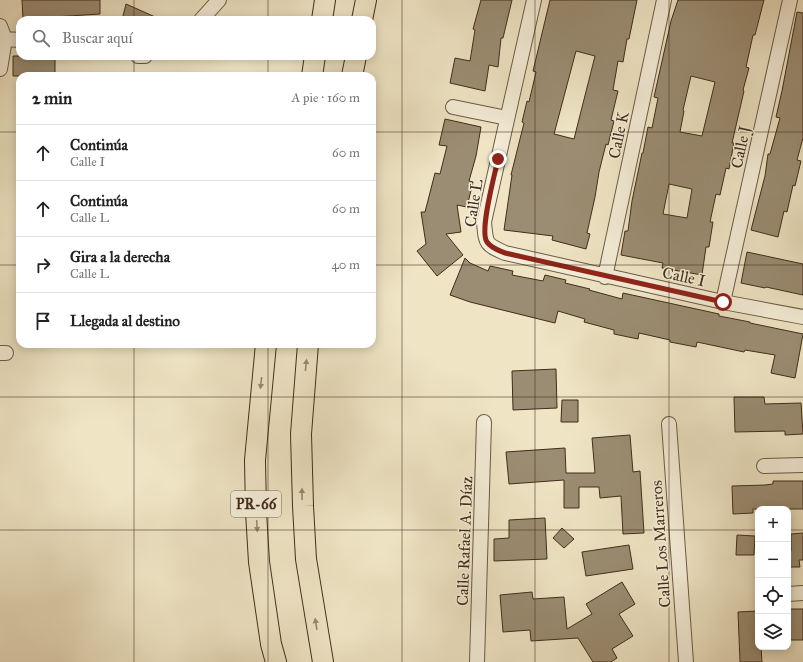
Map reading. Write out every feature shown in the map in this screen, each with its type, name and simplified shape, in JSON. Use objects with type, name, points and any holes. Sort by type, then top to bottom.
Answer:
[{"type":"highway","points":[[323,16],[325,0]]},
{"type":"highway","points":[[363,16],[366,0]]},
{"type":"highway","points":[[313,72],[314,60]]},
{"type":"highway","points":[[353,72],[355,60]]},
{"type":"highway","name":"PR-66","points":[[266,348],[255,460],[256,512],[259,562],[271,644],[276,662]]},
{"type":"highway","name":"PR-66","points":[[308,348],[301,434],[303,506],[306,559],[323,662]]},
{"type":"street","points":[[205,16],[219,0]]},
{"type":"street","name":"Calle L","points":[[534,0],[484,222],[485,240],[492,247],[505,253],[605,276]]},
{"type":"street","name":"Calle K","points":[[605,276],[664,0]]},
{"type":"street","name":"Calle J","points":[[723,302],[790,0]]},
{"type":"street","points":[[0,26],[5,39],[0,69]]},
{"type":"street","points":[[5,39],[16,40]]},
{"type":"street","points":[[452,107],[507,118]]},
{"type":"street","name":"Calle I","points":[[605,276],[723,302],[803,317]]},
{"type":"street","name":"Calle Rafael A. Díaz","points":[[477,662],[484,422]]},
{"type":"street","name":"Calle Los Marreros","points":[[669,424],[686,662]]},
{"type":"street","points":[[764,466],[803,464]]},
{"type":"street","points":[[791,594],[803,593]]},
{"type":"building","points":[[22,0],[100,0],[100,14],[69,16],[23,16]]},
{"type":"building","points":[[481,0],[512,0],[503,38],[501,38],[498,67],[489,65],[485,91],[450,83],[455,58],[470,61],[475,30],[473,29]]},
{"type":"building","points":[[550,0],[637,0],[623,62],[618,61],[613,90],[618,91],[611,120],[614,121],[599,172],[587,233],[590,234],[586,249],[552,240],[553,236],[504,230],[511,175],[524,123],[522,122],[527,101],[529,102],[536,72],[533,71]],"holes":[[[576,51],[595,56],[574,139],[554,134]]]},
{"type":"building","points":[[678,0],[764,0],[755,35],[753,35],[746,67],[749,68],[732,143],[734,143],[729,169],[726,168],[720,195],[716,194],[710,222],[713,222],[709,247],[706,247],[702,275],[662,268],[663,263],[621,255],[625,231],[628,231],[632,201],[648,127],[652,128],[658,98],[654,97],[671,21]],"holes":[[[691,76],[715,82],[702,136],[680,132],[683,110]],[[669,184],[692,189],[687,218],[663,214]]]},
{"type":"building","points":[[126,4],[153,16],[123,16]]},
{"type":"building","points":[[797,12],[803,13],[803,138],[797,160],[801,161],[795,186],[793,185],[787,212],[784,211],[778,237],[751,230],[765,176],[768,154],[770,154],[780,118],[776,117]]},
{"type":"building","points":[[13,56],[16,56],[16,60],[55,60],[55,72],[16,72],[16,76],[13,76]]},
{"type":"building","points":[[445,119],[481,127],[476,156],[469,181],[473,182],[467,207],[457,205],[461,232],[446,234],[463,255],[437,276],[417,251],[426,244],[421,212],[425,212],[435,173],[440,174],[447,146],[439,145]]},
{"type":"building","points":[[747,252],[803,264],[803,295],[741,283]]},
{"type":"building","points":[[465,258],[470,263],[488,271],[490,266],[513,271],[512,275],[543,281],[545,275],[566,280],[565,283],[622,299],[623,293],[803,334],[795,378],[771,373],[775,355],[745,350],[744,352],[697,342],[696,347],[670,342],[670,340],[639,333],[638,339],[614,334],[614,330],[584,322],[585,319],[558,311],[555,323],[470,302],[450,295]]},
{"type":"building","points":[[556,369],[557,408],[513,410],[512,371]]},
{"type":"building","points":[[734,397],[764,397],[765,404],[801,403],[803,434],[785,435],[785,431],[735,432]]},
{"type":"building","points":[[562,400],[578,400],[578,422],[561,422]]},
{"type":"building","points":[[630,435],[633,472],[640,471],[644,533],[623,534],[621,496],[600,498],[599,487],[579,487],[579,508],[564,508],[564,480],[509,484],[506,452],[565,448],[566,473],[595,473],[592,438]]},
{"type":"building","points":[[773,481],[803,481],[803,509],[791,509],[791,506],[755,506],[753,513],[733,514],[732,486],[773,484]]},
{"type":"building","points":[[545,518],[547,559],[494,561],[494,539],[509,538],[509,520]]},
{"type":"building","points":[[562,528],[574,539],[564,548],[553,538]]},
{"type":"building","points":[[803,533],[803,560],[799,560],[800,567],[791,567],[791,534]]},
{"type":"building","points":[[737,535],[755,536],[754,555],[736,555]]},
{"type":"building","points":[[629,545],[633,569],[586,576],[582,552]]},
{"type":"building","points":[[622,582],[635,604],[619,614],[633,636],[612,649],[617,658],[611,662],[593,662],[578,638],[531,641],[530,630],[503,632],[500,595],[532,592],[533,599],[564,597],[567,629],[592,614],[586,604]]},
{"type":"building","points":[[791,609],[803,609],[803,640],[791,640]]},
{"type":"building","points":[[755,611],[755,650],[761,650],[762,662],[740,662],[738,612]]},
{"type":"route","points":[[498,159],[484,222],[485,240],[492,247],[505,253],[723,302]]}]
